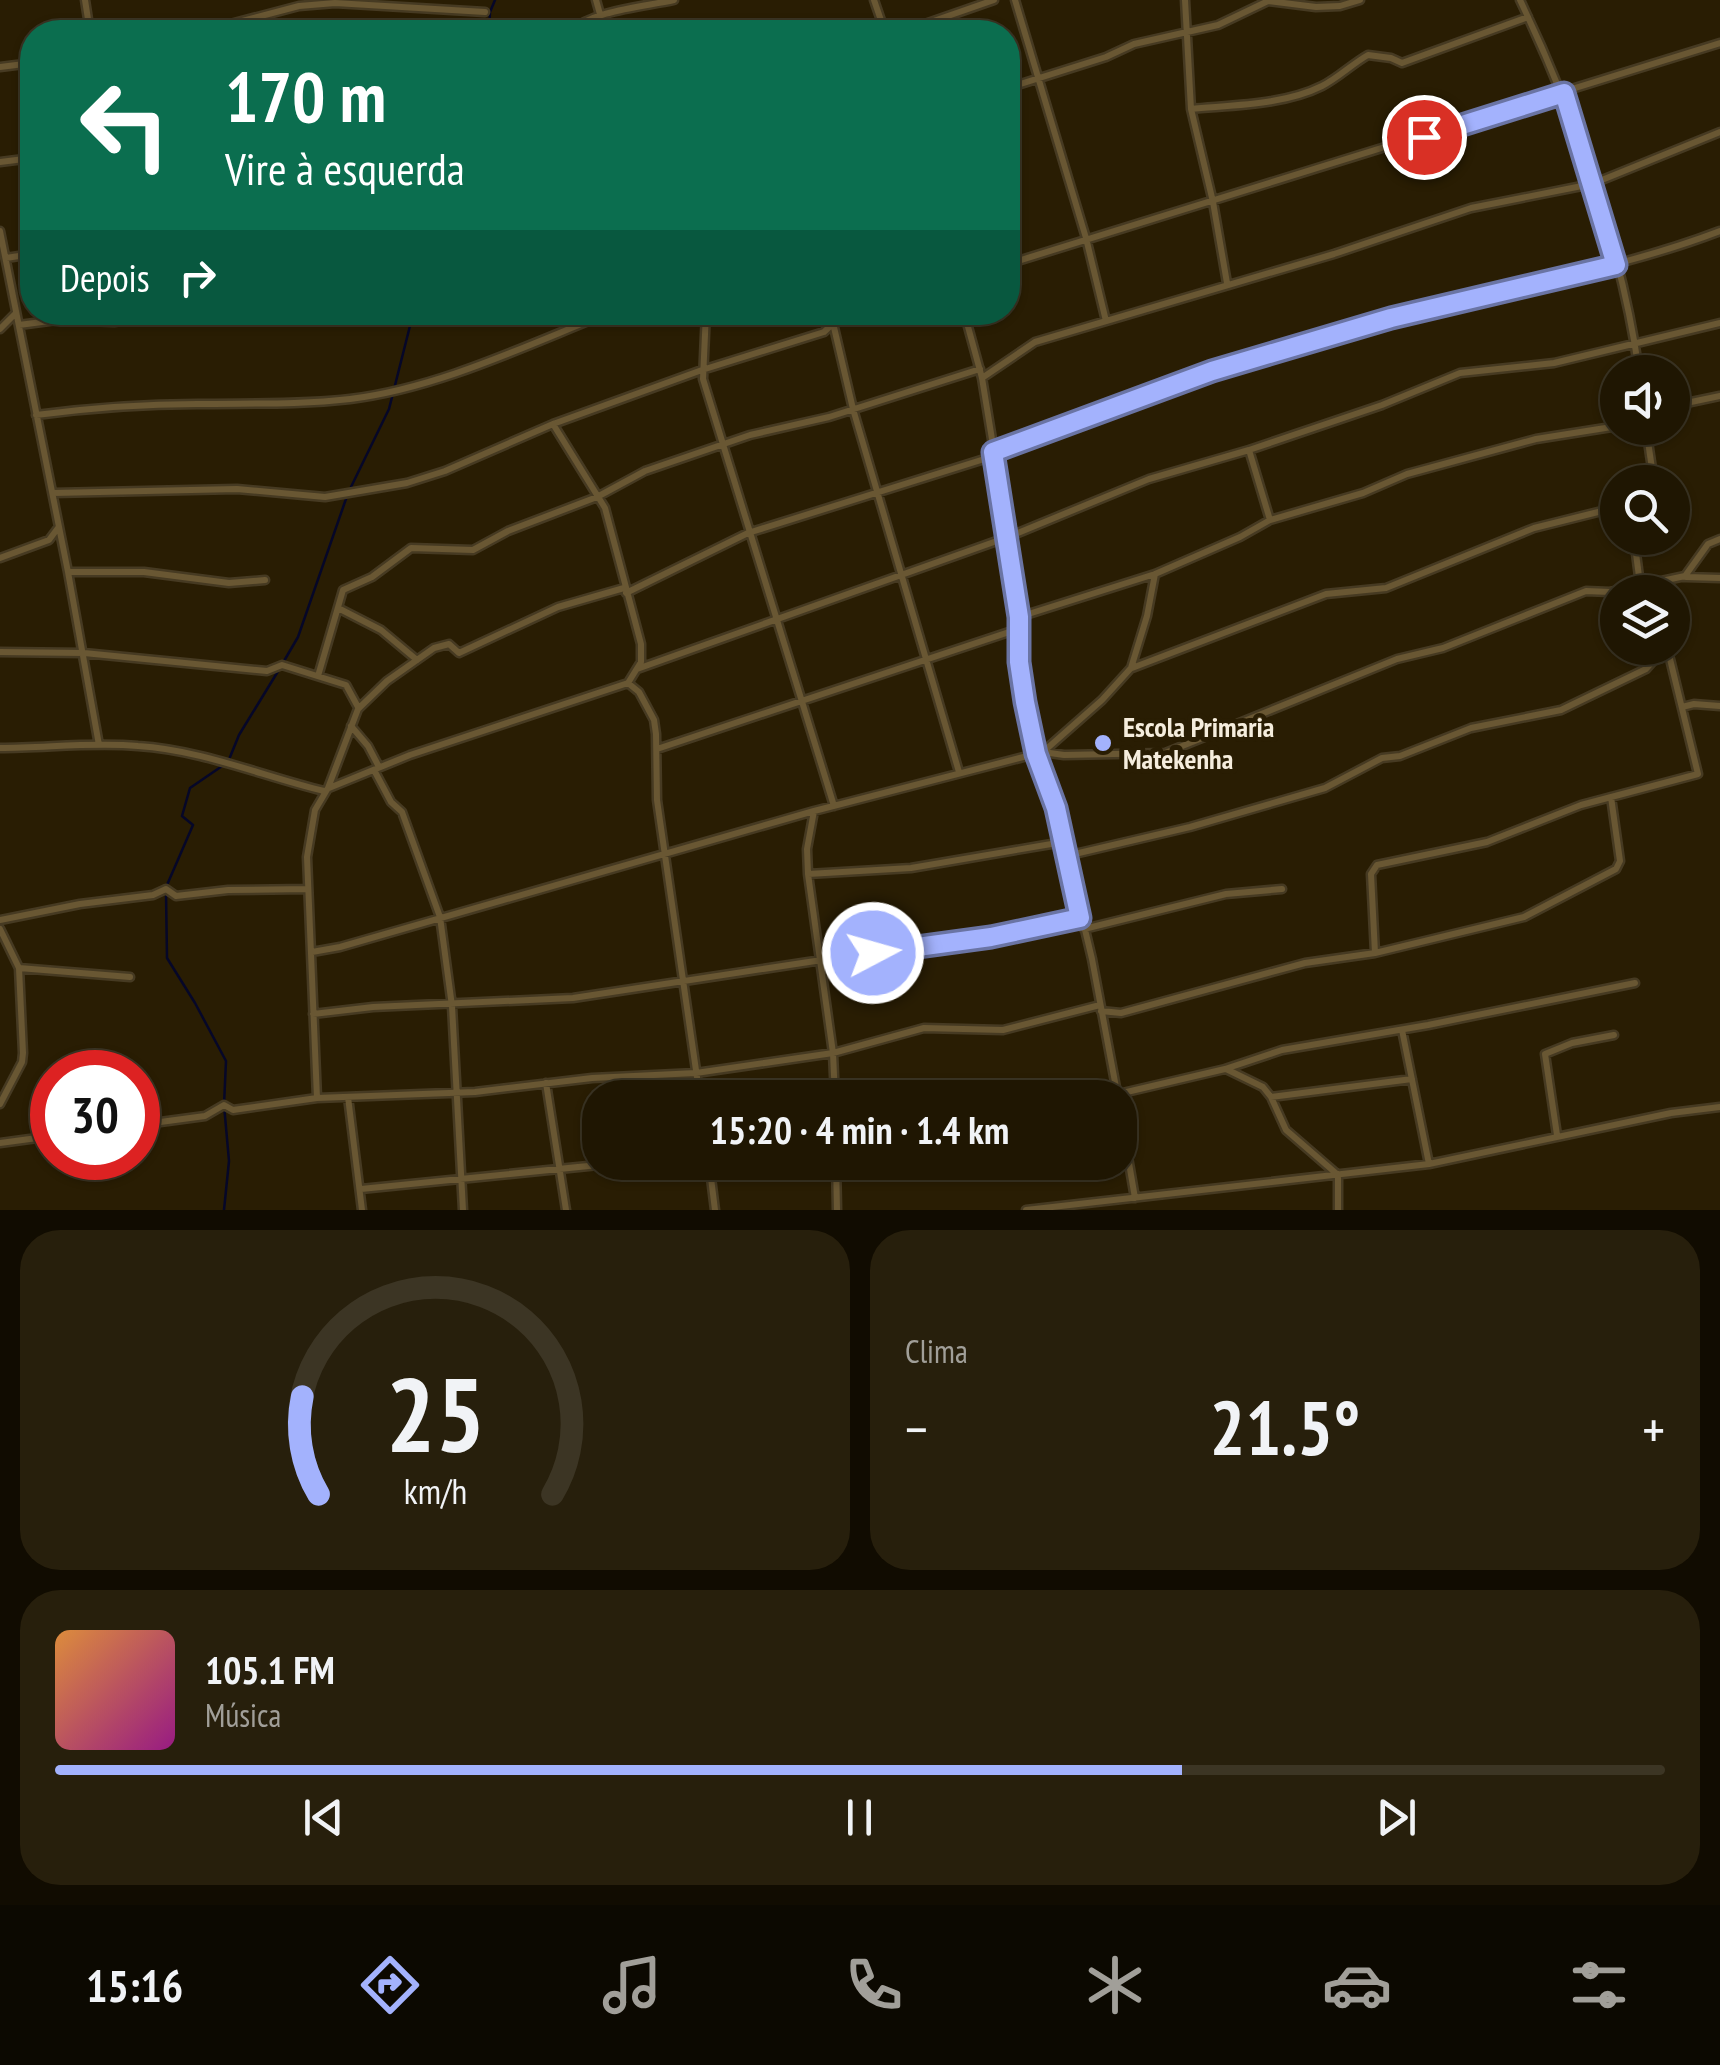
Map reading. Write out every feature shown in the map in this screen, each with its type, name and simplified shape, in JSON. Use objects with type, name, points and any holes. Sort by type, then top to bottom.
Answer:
[{"type":"street","points":[[596,0],[602,20]]},
{"type":"street","points":[[592,20],[674,0]]},
{"type":"street","points":[[936,20],[994,0]]},
{"type":"street","points":[[1015,0],[1086,238],[1106,320]]},
{"type":"street","points":[[1185,0],[1191,108],[1227,283]]},
{"type":"street","points":[[1020,84],[1134,44],[1218,25],[1268,1],[1328,6],[1360,0]]},
{"type":"street","points":[[1520,0],[1564,93],[1616,265],[1636,355]]},
{"type":"street","points":[[246,20],[336,1],[485,12]]},
{"type":"street","points":[[1191,108],[1252,103],[1312,90],[1368,55],[1402,63],[1528,17]]},
{"type":"street","points":[[1020,260],[1720,43]]},
{"type":"street","points":[[318,676],[345,588],[372,577],[411,548],[473,550],[645,472],[750,435],[981,373],[1035,342],[1334,254],[1472,208],[1592,184],[1720,132]]},
{"type":"street","points":[[317,1098],[309,830],[358,708],[417,660],[447,643],[458,653],[480,646],[558,607],[625,590],[748,533],[994,453],[1212,371],[1391,318],[1616,265],[1720,231]]},
{"type":"street","points":[[0,232],[84,653],[98,745]]},
{"type":"street","points":[[6,258],[20,256]]},
{"type":"street","points":[[0,329],[17,312]]},
{"type":"street","points":[[636,669],[1008,537],[1149,479],[1382,405],[1460,373],[1554,364],[1720,323]]},
{"type":"street","points":[[36,415],[112,406],[350,399],[404,388],[487,361],[577,325]]},
{"type":"street","points":[[705,325],[702,370],[721,446],[834,806]]},
{"type":"street","points":[[53,493],[237,490],[325,497],[407,483],[446,471],[553,424],[702,370],[824,332],[832,325]]},
{"type":"street","points":[[833,325],[853,409],[959,772]]},
{"type":"street","points":[[968,325],[981,373],[1008,537],[1025,702],[1084,928],[1115,1080]]},
{"type":"street","points":[[1690,402],[1720,396]]},
{"type":"street","points":[[0,748],[139,746],[228,762],[245,770],[326,790],[376,768],[628,683],[643,651],[605,508],[553,424]]},
{"type":"street","points":[[1019,617],[1155,574],[1270,520],[1363,493],[1407,474],[1536,439],[1600,429]]},
{"type":"street","points":[[1249,450],[1270,520]]},
{"type":"street","points":[[1131,668],[1326,594],[1386,588],[1534,528],[1600,512]]},
{"type":"street","points":[[0,558],[49,540],[59,527]]},
{"type":"street","points":[[49,540],[62,546]]},
{"type":"street","points":[[1686,575],[1708,544],[1720,540]]},
{"type":"street","points":[[68,572],[144,572],[229,583],[265,580]]},
{"type":"street","points":[[1040,753],[1102,700],[1131,668],[1148,616],[1155,574]]},
{"type":"street","points":[[1690,576],[1720,578]]},
{"type":"street","points":[[312,952],[814,811],[1040,753],[1165,753],[1396,659],[1443,648],[1586,591],[1600,592]]},
{"type":"street","points":[[338,608],[381,630],[417,660]]},
{"type":"street","points":[[657,749],[1018,629]]},
{"type":"street","points":[[0,652],[84,653],[267,671],[282,665],[346,685],[358,708]]},
{"type":"street","points":[[1066,856],[1190,827],[1325,788],[1371,762],[1400,756],[1471,728],[1561,710],[1650,665]]},
{"type":"street","points":[[1375,953],[1372,874],[1376,865],[1487,842],[1580,805],[1698,774],[1672,665]]},
{"type":"street","points":[[628,683],[639,692],[654,720],[657,800],[697,1080]]},
{"type":"street","points":[[1682,707],[1720,706]]},
{"type":"street","points":[[351,726],[368,746],[391,802],[402,812],[440,917],[452,1006],[463,1210]]},
{"type":"street","points":[[160,1122],[204,1116],[224,1105],[233,1110],[317,1098],[456,1092],[696,1073],[833,1053],[924,1028],[1003,1030],[1101,1008],[1121,1013],[1305,963],[1375,953],[1524,917],[1609,875],[1620,862],[1611,797]]},
{"type":"street","points":[[814,811],[807,848],[808,874],[834,1080]]},
{"type":"street","points":[[808,874],[911,868],[1063,842]]},
{"type":"street","points":[[0,920],[80,904],[153,896],[166,889],[176,896],[228,890],[308,889]]},
{"type":"street","points":[[1084,928],[1226,894],[1282,889]]},
{"type":"street","points":[[313,1014],[373,1007],[573,998],[991,937],[1080,918]]},
{"type":"street","points":[[0,929],[19,968],[22,1062],[0,1104]]},
{"type":"street","points":[[19,968],[130,978]]},
{"type":"street","points":[[1137,1091],[1282,1050],[1635,983]]},
{"type":"street","points":[[1106,1032],[1121,1013]]},
{"type":"street","points":[[1402,1030],[1429,1164]]},
{"type":"street","points":[[1558,1135],[1545,1054],[1572,1042],[1614,1034]]},
{"type":"street","points":[[1225,1069],[1247,1077],[1272,1097],[1286,1130],[1338,1175],[1338,1210]]},
{"type":"street","points":[[1272,1097],[1412,1080]]},
{"type":"street","points":[[546,1083],[566,1210]]},
{"type":"street","points":[[348,1097],[362,1210]]},
{"type":"street","points":[[1026,1210],[1429,1164],[1670,1113],[1720,1108]]},
{"type":"street","points":[[0,1143],[30,1139]]},
{"type":"street","points":[[360,1189],[582,1167]]},
{"type":"street","points":[[711,1180],[715,1210]]},
{"type":"street","points":[[836,1180],[837,1210]]},
{"type":"street","points":[[1133,1180],[1136,1198]]},
{"type":"waterway","points":[[490,20],[495,0]]},
{"type":"waterway","points":[[350,489],[389,409],[410,325]]},
{"type":"waterway","points":[[284,661],[298,637],[347,496]]},
{"type":"waterway","points":[[167,885],[193,825],[182,816],[190,788],[228,762],[239,735],[280,668]]},
{"type":"waterway","points":[[166,893],[167,958],[226,1061],[224,1105],[229,1161],[224,1210]]},
{"type":"place","name":"Escola Primaria Matekenha","points":[[1103,743]]},
{"type":"route","points":[[873,953],[991,937],[1080,918],[1056,808],[1036,754],[1025,702],[1019,662],[1019,617],[993,452],[1212,371],[1391,318],[1616,265],[1564,93],[1424,137]]}]
